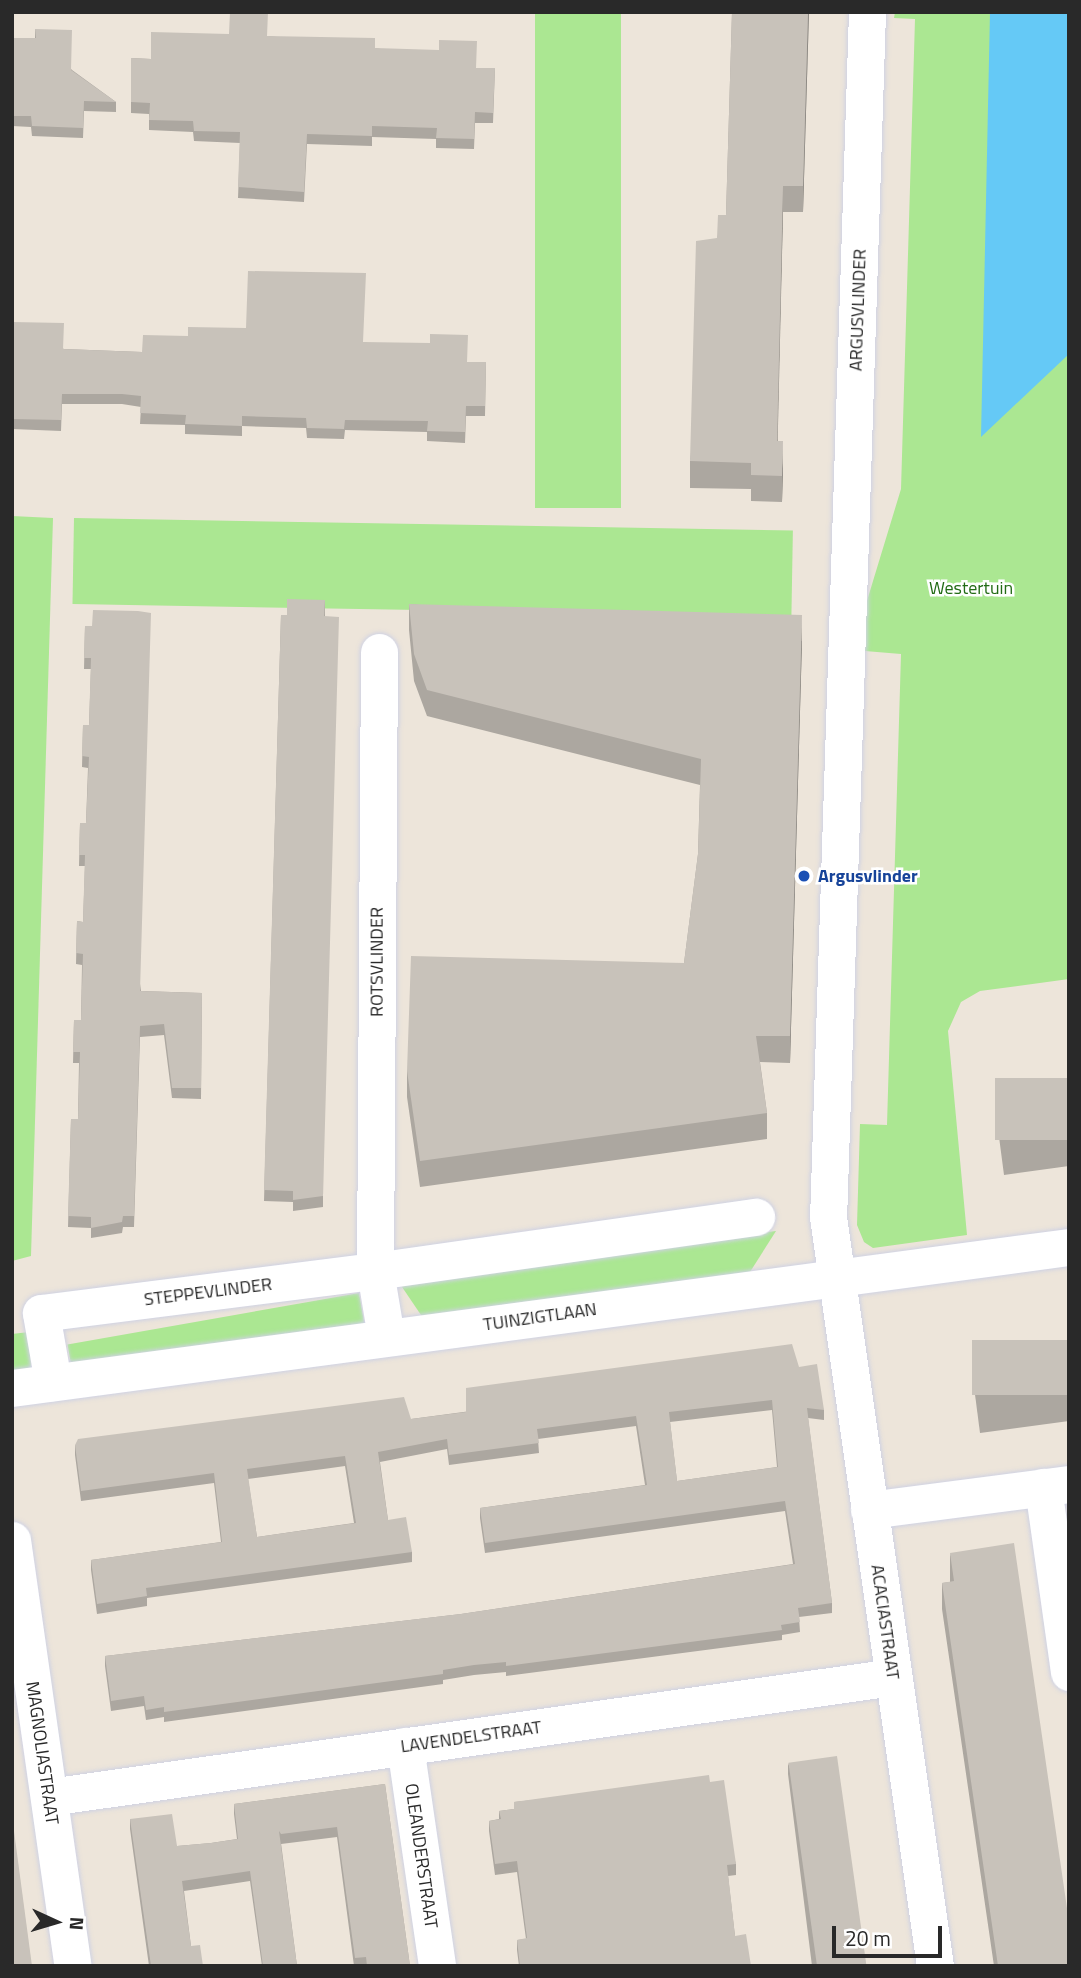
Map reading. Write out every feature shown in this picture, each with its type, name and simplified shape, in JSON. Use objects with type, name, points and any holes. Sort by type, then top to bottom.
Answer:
[{"type":"street","name":"ARGUSVLINDER","points":[[835,1278],[828,1217],[867,12]]},
{"type":"street","name":"ROTSVLINDER","points":[[379,652],[376,1271],[386,1338]]},
{"type":"street","points":[[376,1271],[756,1217]]},
{"type":"street","name":"TUINZIGTLAAN","points":[[12,1388],[1069,1247]]},
{"type":"street","name":"STEPPEVLINDER","points":[[53,1382],[27,1315],[376,1271]]},
{"type":"street","name":"ACACIASTRAAT","points":[[835,1278],[935,1966]]},
{"type":"street","points":[[869,1510],[1056,1485],[1069,1672]]},
{"type":"street","name":"MAGNOLIASTRAAT","points":[[12,1540],[16,1597],[73,1966]]},
{"type":"street","name":"LAVENDELSTRAAT","points":[[49,1797],[893,1676]]},
{"type":"street","name":"OLEANDERSTRAAT","points":[[405,1746],[437,1966]]},
{"type":"green space","points":[[535,12],[621,12],[621,508],[535,508]]},
{"type":"green space","name":"Westertuin","points":[[895,12],[1069,12],[1069,979],[980,991],[961,1002],[948,1031],[967,1235],[873,1248],[864,1242],[857,1225],[860,1124],[887,1125],[901,654],[865,651],[866,604],[901,489],[915,19],[894,18]]},
{"type":"green space","points":[[12,516],[53,518],[31,1256],[12,1261]]},
{"type":"green space","points":[[74,518],[793,531],[791,617],[72,604]]},
{"type":"green space","points":[[776,1231],[750,1272],[423,1318],[398,1281]]},
{"type":"green space","points":[[359,1293],[365,1326],[73,1378],[67,1344]]},
{"type":"green space","points":[[29,1332],[31,1369],[12,1371],[12,1334]]},
{"type":"water","points":[[990,12],[1069,12],[1069,354],[981,437]]},
{"type":"building","points":[[230,12],[268,12],[267,36],[375,38],[375,48],[439,50],[439,40],[477,41],[476,68],[495,68],[493,113],[475,112],[474,139],[436,138],[437,128],[372,126],[372,136],[307,134],[304,192],[238,187],[240,132],[194,131],[193,121],[149,120],[150,103],[131,102],[131,58],[151,59],[151,32],[229,34]]},
{"type":"building","points":[[732,12],[808,12],[803,186],[783,186],[777,441],[783,441],[782,476],[751,475],[751,463],[690,461],[696,241],[717,238],[718,215],[726,215]]},
{"type":"building","points":[[35,29],[72,30],[71,70],[116,102],[84,101],[83,128],[32,126],[31,116],[12,116],[12,38],[36,38]]},
{"type":"building","points":[[248,271],[366,273],[363,342],[430,343],[430,334],[468,335],[467,362],[486,362],[485,406],[466,406],[465,432],[427,431],[428,421],[345,420],[344,429],[307,428],[306,418],[242,416],[242,426],[185,424],[186,415],[140,413],[141,396],[122,394],[62,394],[61,420],[12,419],[12,322],[64,323],[63,349],[142,352],[143,335],[188,336],[188,327],[246,328]]},
{"type":"building","points":[[287,599],[325,600],[324,616],[339,617],[323,1196],[293,1200],[293,1191],[264,1190],[281,615],[287,615]]},
{"type":"building","points":[[409,604],[802,615],[790,1036],[756,1036],[767,1113],[420,1161],[407,1071],[411,956],[684,963],[698,854],[701,759],[427,690],[414,654]]},
{"type":"building","points":[[93,610],[151,613],[140,991],[202,993],[201,1088],[172,1088],[164,1024],[140,1026],[134,1216],[123,1216],[122,1222],[91,1228],[91,1217],[68,1216],[71,1119],[78,1119],[80,1052],[73,1052],[74,1020],[81,1020],[83,954],[76,953],[77,921],[83,922],[85,855],[79,855],[80,823],[86,823],[89,757],[82,756],[83,725],[89,725],[91,658],[84,658],[85,626],[92,626]]},
{"type":"building","points":[[995,1078],[1069,1078],[1069,1140],[995,1140]]},
{"type":"building","points":[[972,1340],[1069,1340],[1069,1395],[972,1395]]},
{"type":"building","points":[[792,1344],[799,1367],[817,1364],[824,1410],[807,1408],[832,1603],[798,1608],[800,1622],[781,1625],[782,1630],[506,1666],[506,1662],[474,1665],[443,1670],[443,1674],[164,1712],[164,1707],[146,1710],[144,1696],[111,1701],[105,1656],[461,1614],[795,1564],[785,1501],[485,1543],[480,1508],[647,1485],[636,1416],[537,1429],[539,1443],[449,1455],[447,1439],[378,1452],[388,1520],[406,1517],[412,1552],[146,1588],[147,1596],[97,1604],[91,1560],[222,1542],[214,1473],[81,1491],[75,1445],[78,1439],[404,1397],[411,1419],[466,1412],[466,1388]],"holes":[[[772,1400],[778,1467],[677,1481],[669,1412]],[[345,1456],[356,1523],[257,1537],[247,1469]]]},
{"type":"building","points":[[1014,1543],[1069,1922],[1069,1966],[998,1966],[942,1583],[954,1581],[950,1553]]},
{"type":"building","points":[[837,1756],[867,1966],[817,1966],[788,1763]]},
{"type":"building","points":[[709,1775],[710,1782],[724,1780],[736,1864],[727,1865],[735,1936],[746,1934],[751,1966],[520,1966],[517,1940],[527,1938],[517,1861],[495,1864],[489,1821],[501,1819],[499,1811],[514,1809],[514,1802]]},
{"type":"building","points":[[385,1784],[410,1966],[367,1966],[366,1957],[355,1958],[337,1827],[281,1834],[279,1831],[297,1966],[263,1966],[250,1871],[182,1881],[191,1946],[200,1945],[203,1966],[151,1966],[130,1819],[172,1814],[177,1846],[211,1843],[238,1839],[234,1804]]},
{"type":"building","points":[[12,1816],[32,1966],[12,1966]]},
{"type":"place","name":"Argusvlinder","points":[[804,876]]}]
